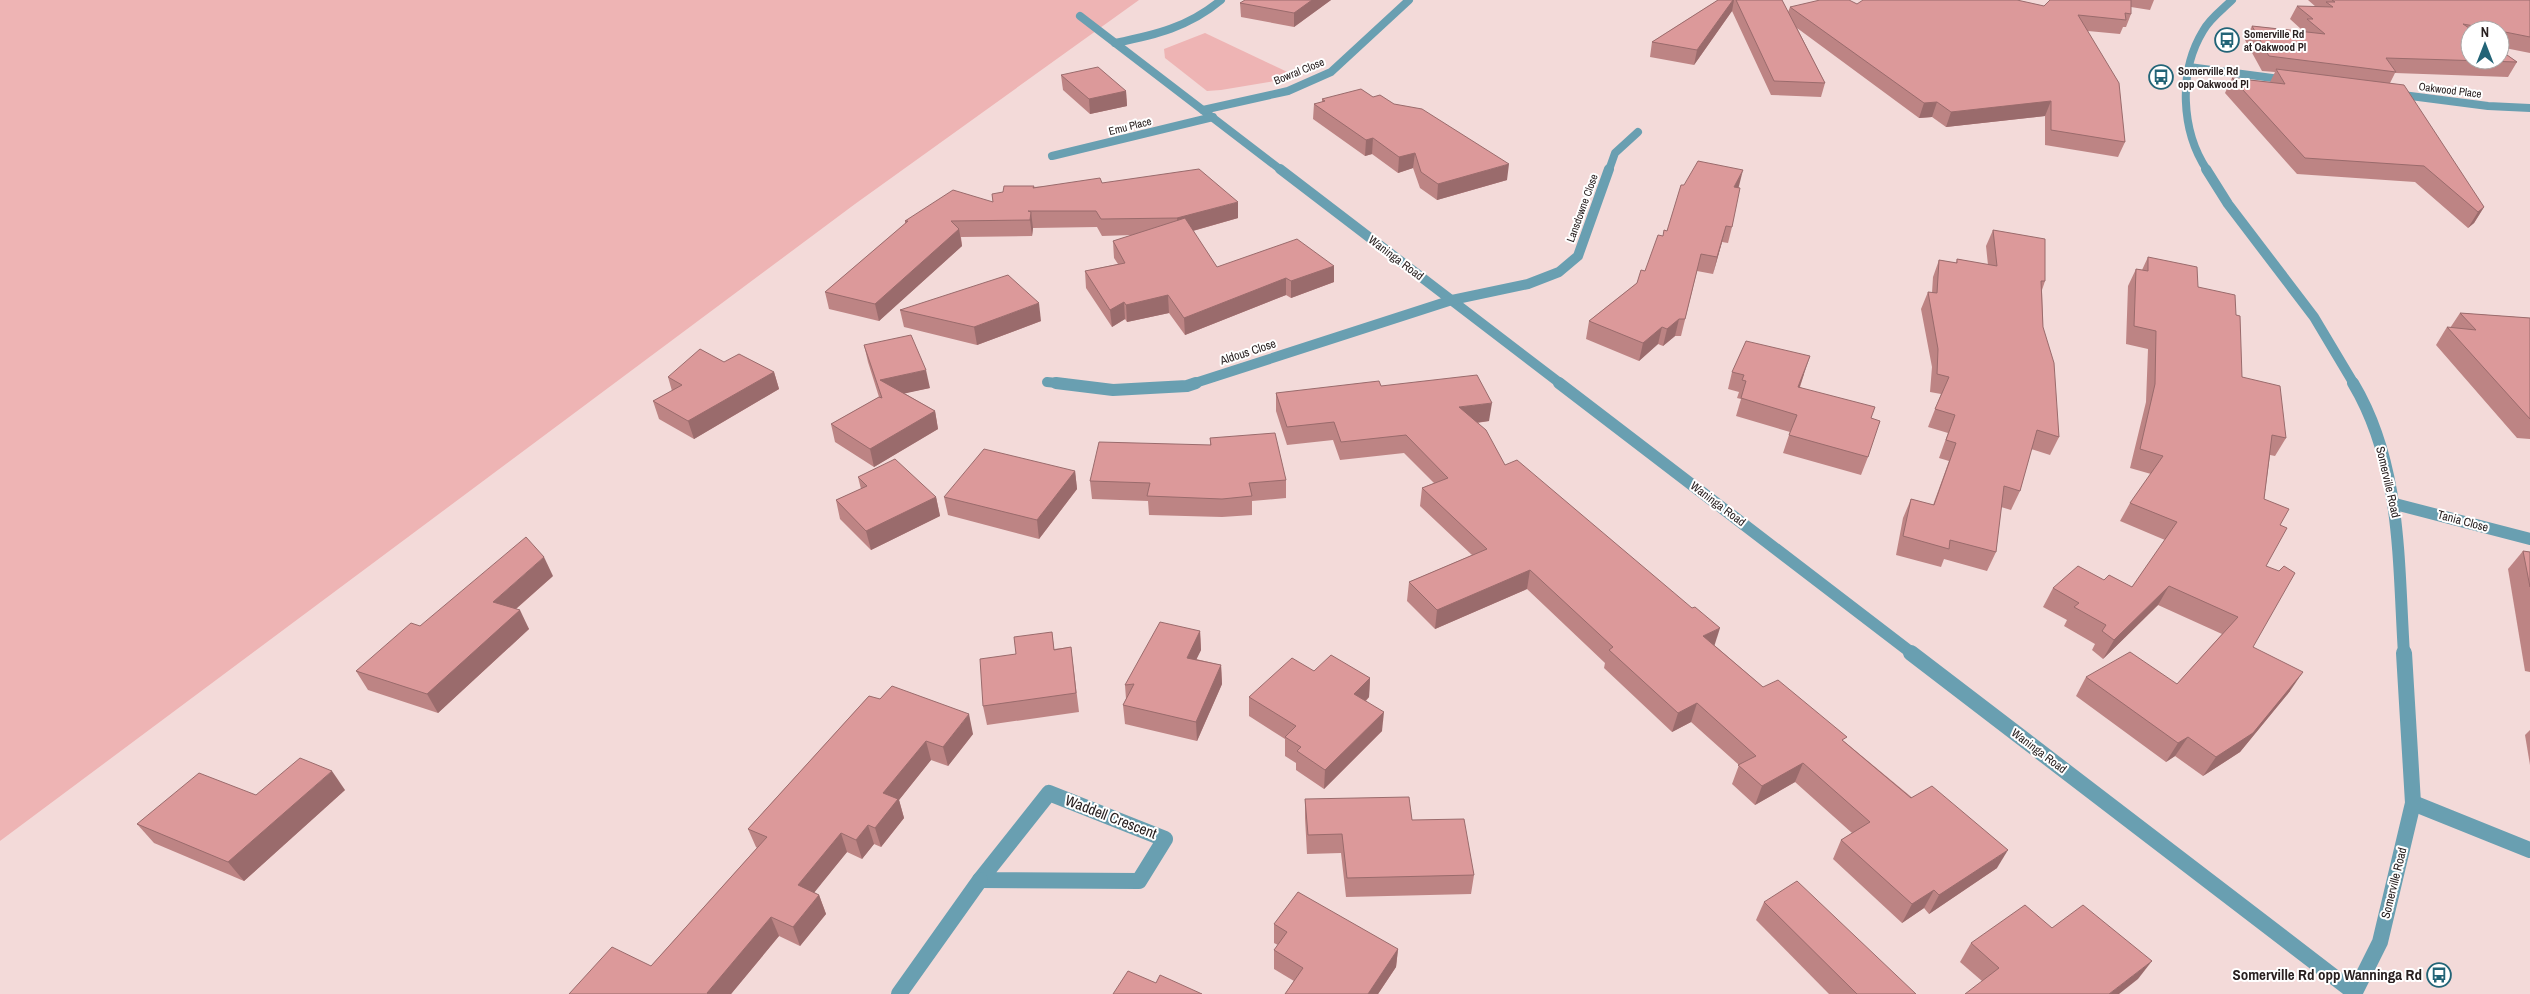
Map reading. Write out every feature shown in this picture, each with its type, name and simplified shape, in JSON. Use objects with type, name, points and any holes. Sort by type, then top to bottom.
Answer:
[{"type":"street","points":[[1115,43],[1170,32],[1205,16],[1221,0]]},
{"type":"street","name":"Bowral Close","points":[[1208,114],[1288,91],[1331,72],[1409,0]]},
{"type":"street","name":"Somerville Road","points":[[2232,0],[2203,30],[2189,67],[2186,103],[2190,136],[2202,163],[2228,204],[2314,317],[2344,365],[2362,398],[2384,454],[2395,504],[2413,803],[2380,942],[2354,993]]},
{"type":"street","name":"Waninga Road","points":[[1080,16],[2354,993]]},
{"type":"street","points":[[2189,67],[2296,81]]},
{"type":"street","name":"Oakwood Place","points":[[2382,92],[2488,106],[2530,108]]},
{"type":"street","name":"Emu Place","points":[[1052,156],[1208,114]]},
{"type":"street","name":"Lansdowne Close","points":[[1452,300],[1528,284],[1559,272],[1578,256],[1615,153],[1638,132]]},
{"type":"street","name":"Aldous Close","points":[[1047,382],[1113,390],[1187,386],[1452,300]]},
{"type":"street","name":"Tania Close","points":[[2395,504],[2530,539]]},
{"type":"street","name":"Waddell Crescent","points":[[899,994],[980,880],[1049,793],[1165,838],[1139,881],[980,880]]},
{"type":"street","points":[[2413,803],[2530,850]]},
{"type":"shaded area","points":[[0,0],[1139,0],[855,204],[0,841]]},
{"type":"shaded area","points":[[1205,33],[1298,77],[1207,91],[1165,58],[1164,49]]},
{"type":"building","points":[[1245,0],[1312,0],[1294,13],[1240,3]]},
{"type":"building","points":[[1718,0],[1733,0],[1697,50],[1652,42]]},
{"type":"building","points":[[1736,0],[1782,0],[1825,83],[1774,81]]},
{"type":"building","points":[[1820,0],[1849,0],[1857,4],[1863,0],[2017,0],[2044,6],[2050,0],[2131,0],[2131,14],[2125,13],[2126,20],[2078,15],[2119,83],[2125,142],[2051,130],[2051,101],[1951,112],[1937,102],[1924,103],[1790,7]]},
{"type":"building","points":[[2332,0],[2530,0],[2530,37],[2510,33],[2510,20],[2460,20],[2460,60],[2386,58],[2396,72],[2269,56],[2252,26],[2325,34],[2307,19],[2313,19],[2297,6],[2333,7],[2326,2],[2335,2]]},
{"type":"building","points":[[2510,57],[2517,62],[2510,62]]},
{"type":"building","points":[[1098,67],[1126,91],[1089,99],[1061,75]]},
{"type":"building","points":[[2276,69],[2404,85],[2484,207],[2478,212],[2424,166],[2305,158],[2232,78],[2285,84]]},
{"type":"building","points":[[1361,89],[1373,97],[1380,95],[1394,104],[1422,109],[1509,164],[1438,184],[1421,172],[1415,153],[1399,157],[1373,138],[1366,140],[1314,104],[1325,101],[1322,99]]},
{"type":"building","points":[[1698,161],[1743,170],[1734,187],[1740,188],[1732,227],[1726,226],[1717,257],[1701,254],[1685,319],[1679,319],[1667,329],[1662,327],[1643,343],[1589,321],[1637,283],[1641,270],[1645,271],[1658,235],[1663,236],[1664,230],[1667,231],[1681,185],[1684,185]]},
{"type":"building","points":[[1199,169],[1238,202],[1177,218],[1101,219],[1096,211],[1028,211],[1031,212],[1030,220],[951,221],[959,229],[875,304],[825,292],[908,221],[905,221],[953,190],[993,202],[992,194],[1003,192],[1004,186],[1034,186],[1033,188],[1100,178],[1102,183]]},
{"type":"building","points":[[1185,218],[1217,267],[1297,239],[1334,266],[1291,281],[1286,278],[1184,318],[1168,295],[1126,305],[1124,302],[1110,310],[1085,271],[1125,263],[1113,241]]},
{"type":"building","points":[[1993,230],[2045,239],[2045,281],[2041,281],[2043,327],[2054,363],[2059,437],[2037,430],[2020,491],[2004,486],[1996,552],[1950,540],[1949,549],[1903,536],[1911,499],[1934,505],[1956,443],[1946,440],[1955,415],[1935,409],[1949,377],[1937,374],[1938,349],[1928,292],[1937,293],[1939,260],[1957,263],[1957,259],[1997,266]]},
{"type":"building","points":[[2148,257],[2197,267],[2198,287],[2235,295],[2236,315],[2240,316],[2242,377],[2280,386],[2286,438],[2272,435],[2264,499],[2289,509],[2280,525],[2287,528],[2266,566],[2279,571],[2284,566],[2295,573],[2253,647],[2303,672],[2253,733],[2216,757],[2188,737],[2178,743],[2086,677],[2130,652],[2177,684],[2238,617],[2169,586],[2114,640],[2102,631],[2106,625],[2074,607],[2079,603],[2053,588],[2078,566],[2104,580],[2109,575],[2132,587],[2177,522],[2130,503],[2163,456],[2140,449],[2155,384],[2156,331],[2134,326],[2136,269],[2148,271]]},
{"type":"building","points":[[1008,275],[1039,303],[974,327],[900,310]]},
{"type":"building","points":[[2460,313],[2530,318],[2530,419],[2447,327],[2476,330]]},
{"type":"building","points":[[911,335],[926,370],[880,380],[935,411],[870,449],[831,424],[879,397],[882,398],[864,345]]},
{"type":"building","points":[[1746,341],[1810,356],[1798,387],[1875,407],[1871,418],[1880,421],[1868,457],[1789,435],[1797,415],[1741,398],[1746,381],[1742,380],[1744,375],[1732,372]]},
{"type":"building","points":[[700,349],[724,362],[739,354],[774,372],[688,421],[653,401],[682,385],[668,377]]},
{"type":"building","points":[[1477,375],[1492,403],[1459,407],[1486,430],[1505,465],[1517,460],[1692,608],[1695,607],[1720,628],[1703,636],[1763,687],[1778,680],[1847,737],[1842,740],[1911,798],[1932,786],[2008,850],[1939,895],[1934,890],[1912,904],[1841,840],[1870,822],[1803,763],[1762,786],[1738,765],[1756,756],[1697,703],[1678,713],[1609,650],[1613,647],[1530,570],[1437,610],[1409,582],[1487,549],[1422,488],[1448,478],[1406,435],[1341,442],[1334,422],[1287,427],[1276,393],[1379,381],[1381,386]]},
{"type":"building","points":[[1275,433],[1286,480],[1249,483],[1252,496],[1222,499],[1147,496],[1150,483],[1090,481],[1099,442],[1211,445],[1210,438]]},
{"type":"building","points":[[984,449],[1075,471],[1037,520],[944,497]]},
{"type":"building","points":[[895,459],[936,497],[866,531],[836,500],[867,486],[858,477]]},
{"type":"building","points":[[526,537],[544,557],[493,602],[520,610],[427,694],[356,671],[411,623],[420,626]]},
{"type":"building","points":[[2523,551],[2530,552],[2530,587]]},
{"type":"building","points":[[1160,622],[1200,631],[1187,658],[1221,665],[1196,722],[1123,705],[1134,684],[1125,685]]},
{"type":"building","points":[[1052,632],[1054,650],[1071,647],[1076,693],[983,706],[980,659],[1016,654],[1014,637]]},
{"type":"building","points":[[1331,655],[1370,678],[1354,694],[1384,712],[1325,770],[1297,751],[1301,747],[1285,737],[1296,726],[1249,697],[1292,658],[1314,671]]},
{"type":"building","points":[[892,686],[969,714],[943,747],[926,741],[883,793],[898,799],[875,828],[868,825],[856,840],[841,833],[798,885],[819,895],[793,927],[771,917],[708,994],[569,994],[612,947],[651,966],[767,837],[748,829],[869,696],[880,699]]},
{"type":"building","points":[[300,758],[332,771],[228,862],[137,824],[199,773],[256,795]]},
{"type":"building","points":[[1409,797],[1412,820],[1464,819],[1474,875],[1347,878],[1342,834],[1308,835],[1305,799]]},
{"type":"building","points":[[1797,881],[1916,994],[1857,994],[1764,902]]},
{"type":"building","points":[[1298,892],[1398,949],[1368,994],[1285,994],[1303,968],[1274,950],[1287,932],[1274,924]]},
{"type":"building","points":[[2025,905],[2052,928],[2083,905],[2152,961],[2109,994],[1965,994],[1999,968],[1971,943]]},
{"type":"building","points":[[1128,971],[1156,983],[1160,975],[1202,994],[1113,994]]},
{"type":"place","name":"Somerville Rd at Oakwood Pl","points":[[2227,40]]},
{"type":"place","name":"Somerville Rd opp Oakwood Pl","points":[[2161,77]]},
{"type":"place","name":"Somerville Rd opp Wanninga Rd","points":[[2439,975]]}]
